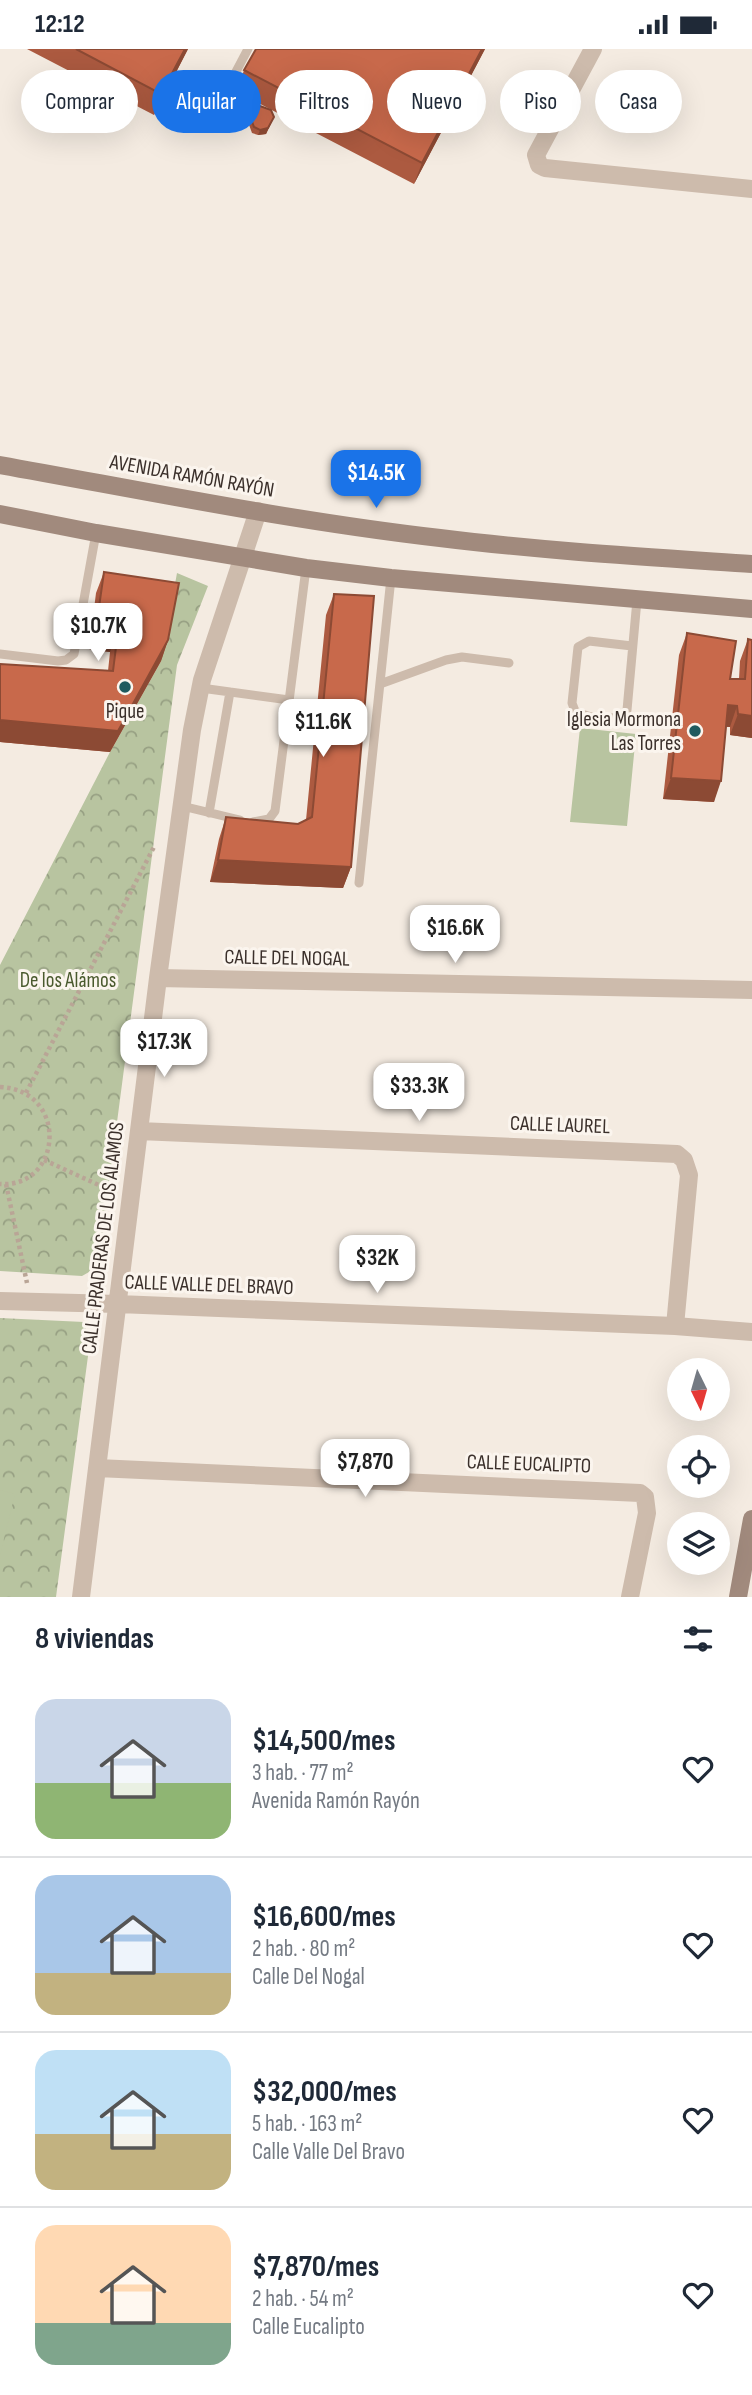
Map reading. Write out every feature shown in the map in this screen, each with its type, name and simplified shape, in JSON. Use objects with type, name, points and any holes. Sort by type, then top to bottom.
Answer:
[{"type":"main road","name":"AVENIDA RAMÓN RAYÓN","points":[[0,465],[258,511],[439,538],[555,550],[752,564]]},
{"type":"main road","points":[[0,514],[306,568],[391,578],[752,609]]},
{"type":"main road","points":[[738,1597],[752,1518]]},
{"type":"street","points":[[593,49],[537,155],[539,165],[545,168],[752,189]]},
{"type":"street","name":"CALLE PRADERAS DE LOS ÁLAMOS","points":[[82,1597],[158,978],[201,688],[258,511]]},
{"type":"street","name":"CALLE DEL NOGAL","points":[[158,978],[752,990]]},
{"type":"street","name":"CALLE LAUREL","points":[[139,1131],[677,1154],[684,1160],[689,1175],[675,1326]]},
{"type":"street","name":"CALLE VALLE DEL BRAVO","points":[[0,1301],[675,1326],[752,1332]]},
{"type":"street","name":"CALLE EUCALIPTO","points":[[97,1468],[640,1493],[645,1497],[647,1513],[630,1597]]},
{"type":"lane","points":[[237,70],[248,49]]},
{"type":"lane","points":[[0,654],[58,661],[66,660],[74,654],[96,533]]},
{"type":"lane","points":[[182,806],[259,823],[270,819],[275,811],[306,568]]},
{"type":"lane","points":[[359,883],[391,578]]},
{"type":"lane","points":[[632,646],[589,641],[578,647],[572,703],[575,711],[611,719],[622,716],[626,710],[637,600]]},
{"type":"lane","points":[[380,684],[446,660],[462,657],[509,663]]},
{"type":"lane","points":[[201,688],[289,700]]},
{"type":"lane","points":[[209,813],[230,691]]},
{"type":"path","points":[[26,1093],[160,837]]},
{"type":"path","points":[[0,1087],[11,1087],[26,1093],[38,1103],[47,1116],[51,1131],[50,1146],[34,1173],[21,1181],[3,1184],[31,1302]]},
{"type":"path","points":[[44,1160],[130,1199]]},
{"type":"green space","name":"De los Alámos","points":[[177,573],[208,586],[177,665],[98,1267],[82,1276],[0,1271],[0,965],[110,752],[161,661]]},
{"type":"green space","points":[[580,728],[636,734],[627,826],[570,822]]},
{"type":"green space","points":[[0,1318],[84,1322],[90,1341],[56,1597],[0,1597]]},
{"type":"green space","points":[[0,1490],[15,1494],[0,1555]]},
{"type":"building","points":[[76,49],[185,49],[174,70],[152,70],[152,89],[138,82],[138,70],[116,70]]},
{"type":"building","points":[[256,49],[482,49],[471,70],[387,70],[387,133],[438,133],[422,163],[365,133],[373,133],[373,70],[275,70],[275,86],[261,79],[261,70],[244,70]]},
{"type":"building","points":[[261,106],[271,110],[274,117],[268,128],[261,130]]},
{"type":"building","points":[[104,572],[179,583],[168,640],[118,731],[0,720],[0,664],[113,671],[118,631],[96,628]]},
{"type":"building","points":[[334,594],[374,596],[351,867],[218,860],[226,817],[298,824],[312,817]]},
{"type":"building","name":"Iglesia Mormona Las Torres","points":[[687,633],[736,641],[730,679],[745,679],[748,639],[752,640],[752,716],[738,714],[737,706],[728,705],[721,781],[671,778]]},
{"type":"place","name":"Pique","points":[[125,687]]},
{"type":"place","name":"Iglesia Mormona Las Torres","points":[[695,731]]}]
